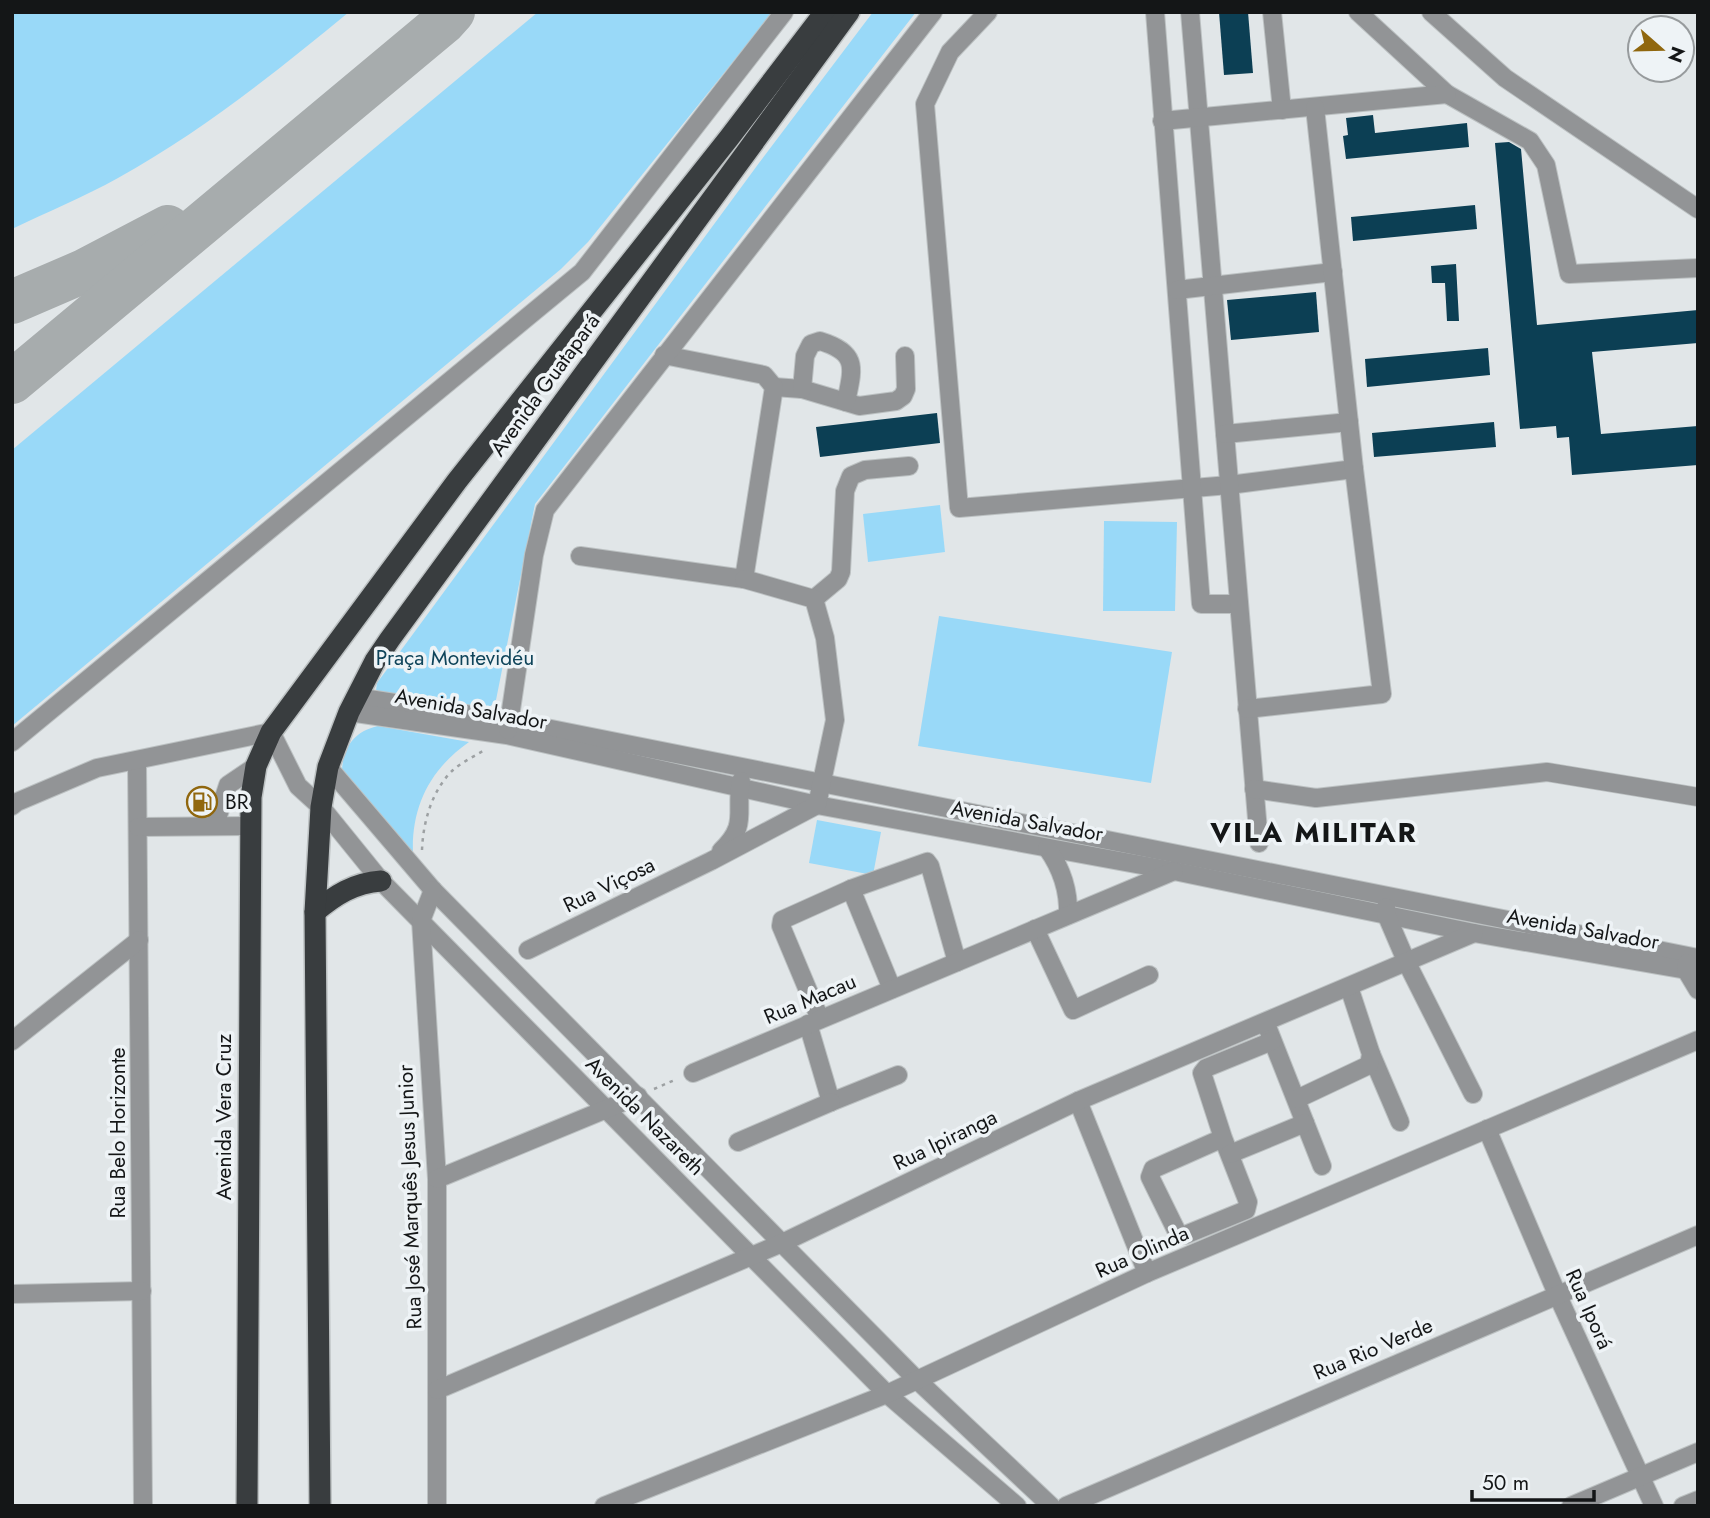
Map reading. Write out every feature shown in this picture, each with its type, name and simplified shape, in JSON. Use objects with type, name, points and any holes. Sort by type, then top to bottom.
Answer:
[{"type":"highway","name":"Avenida Guatapará","points":[[271,732],[457,481],[729,138],[825,12]]},
{"type":"highway","name":"Avenida Guatapará","points":[[321,807],[328,767],[352,704],[374,661],[849,12]]},
{"type":"highway","points":[[457,481],[486,506]]},
{"type":"highway","name":"Avenida Vera Cruz","points":[[247,1506],[250,797],[271,732]]},
{"type":"highway","points":[[320,1506],[316,912],[321,807]]},
{"type":"highway","points":[[316,912],[345,891],[364,883],[381,881]]},
{"type":"street","points":[[12,742],[582,272],[784,12]]},
{"type":"street","points":[[509,728],[534,555],[545,510],[933,12]]},
{"type":"street","points":[[988,12],[950,52],[925,104],[959,508],[1229,485],[1354,469]]},
{"type":"street","points":[[1154,12],[1194,487],[1201,604],[1239,604]]},
{"type":"street","points":[[1190,12],[1259,843]]},
{"type":"street","points":[[1272,12],[1282,110]]},
{"type":"street","points":[[1358,12],[1447,94],[1530,141],[1546,165],[1569,274],[1698,268]]},
{"type":"street","points":[[1431,12],[1505,78],[1698,209]]},
{"type":"street","points":[[1162,121],[1447,94]]},
{"type":"street","points":[[1247,709],[1382,694],[1354,469],[1315,107]]},
{"type":"street","points":[[1177,290],[1333,272]]},
{"type":"street","points":[[802,389],[805,356],[811,344],[820,341],[846,353],[851,362],[846,402]]},
{"type":"street","points":[[664,355],[764,375],[774,387],[802,389],[859,406],[896,401],[903,396],[906,389],[905,356]]},
{"type":"street","points":[[744,579],[774,387]]},
{"type":"street","points":[[1225,434],[1349,422]]},
{"type":"street","points":[[814,599],[838,579],[841,572],[845,491],[851,476],[865,470],[909,466]]},
{"type":"street","points":[[580,556],[744,579],[814,599]]},
{"type":"street","points":[[814,599],[825,638],[835,720],[817,806]]},
{"type":"street","name":"Avenida Salvador","points":[[352,704],[821,782],[1200,859],[1386,905],[1474,933],[1693,964]]},
{"type":"street","name":"Avenida Salvador","points":[[509,728],[740,789],[817,806],[1174,871],[1386,905],[1693,964]]},
{"type":"street","points":[[12,806],[97,768],[271,732]]},
{"type":"street","name":"Avenida Nazareth","points":[[271,732],[298,786],[321,807],[381,881],[887,1394],[1017,1506]]},
{"type":"street","name":"Rua Belo Horizonte","points":[[138,761],[143,1506]]},
{"type":"street","name":"Avenida Nazareth","points":[[328,767],[426,884],[916,1379],[1051,1506]]},
{"type":"street","name":"Rua Viçosa","points":[[711,861],[735,837],[741,816],[740,789],[744,769]]},
{"type":"street","points":[[1254,789],[1316,798],[1547,772],[1698,797]]},
{"type":"street","points":[[215,825],[228,785],[255,775]]},
{"type":"street","name":"Rua Viçosa","points":[[528,950],[817,806]]},
{"type":"street","points":[[138,827],[250,826]]},
{"type":"street","points":[[1048,848],[1065,882],[1068,915]]},
{"type":"street","name":"Rua Macau","points":[[693,1073],[1200,859]]},
{"type":"street","points":[[831,1102],[814,1022],[781,926],[782,920],[851,889],[927,862],[957,962]]},
{"type":"street","name":"Rua José Marquês Jesus Junior","points":[[426,884],[421,921],[437,1179],[437,1506]]},
{"type":"street","points":[[851,889],[892,989]]},
{"type":"street","points":[[1386,905],[1407,963],[1473,1094]]},
{"type":"street","points":[[1035,929],[1073,1010],[1149,975]]},
{"type":"street","name":"Rua Ipiranga","points":[[437,1390],[782,1243],[1079,1101],[1474,933]]},
{"type":"street","points":[[12,1041],[139,940]]},
{"type":"street","points":[[478,979],[505,962]]},
{"type":"street","points":[[1693,964],[1698,990]]},
{"type":"street","points":[[1349,987],[1371,1054],[1400,1122]]},
{"type":"street","points":[[1265,1023],[1322,1166]]},
{"type":"street","name":"Rua Olinda","points":[[604,1506],[887,1394],[1147,1273],[1698,1040]]},
{"type":"street","points":[[1272,1041],[1206,1068],[1202,1073],[1226,1146],[1248,1202],[1246,1210],[1185,1235],[1178,1234],[1150,1177],[1153,1170],[1226,1146],[1305,1123]]},
{"type":"street","points":[[1297,1099],[1368,1065],[1371,1054]]},
{"type":"street","points":[[738,1142],[898,1075]]},
{"type":"street","points":[[437,1179],[638,1096]]},
{"type":"street","points":[[1079,1101],[1147,1273]]},
{"type":"street","name":"Rua Iporá","points":[[1487,1129],[1557,1294],[1654,1506]]},
{"type":"street","name":"Rua Rio Verde","points":[[1066,1506],[1698,1235]]},
{"type":"street","points":[[12,1294],[142,1291]]},
{"type":"street","points":[[1571,1506],[1698,1452]]},
{"type":"street","points":[[1683,1506],[1698,1500]]},
{"type":"path","points":[[426,884],[423,829],[435,796],[453,770],[509,728]]},
{"type":"path","points":[[638,1096],[693,1073]]},
{"type":"green space","points":[[12,12],[349,12],[266,79],[179,141],[105,185],[12,229]]},
{"type":"green space","points":[[538,12],[773,12],[588,242],[561,269],[12,726],[12,450]]},
{"type":"green space","name":"Praça Montevidéu","points":[[873,12],[916,12],[535,504],[496,700],[488,708],[478,710],[376,691],[377,683]]},
{"type":"green space","points":[[940,505],[945,552],[868,562],[863,514]]},
{"type":"green space","points":[[1104,521],[1177,522],[1175,611],[1103,611]]},
{"type":"green space","points":[[939,616],[1172,652],[1151,783],[918,746]]},
{"type":"green space","points":[[378,726],[469,742],[444,764],[426,790],[415,820],[413,854],[342,770],[345,754],[352,741],[363,732]]},
{"type":"green space","points":[[817,820],[881,832],[873,875],[809,863]]},
{"type":"building","points":[[1219,12],[1248,12],[1253,73],[1224,75]]},
{"type":"building","points":[[1373,115],[1375,133],[1467,123],[1469,147],[1346,159],[1343,136],[1348,135],[1346,118]]},
{"type":"building","points":[[1509,142],[1521,149],[1537,325],[1698,310],[1698,343],[1592,352],[1601,434],[1698,426],[1698,465],[1572,475],[1569,437],[1557,438],[1556,426],[1520,429],[1495,143]]},
{"type":"building","points":[[1475,205],[1477,229],[1353,241],[1351,217]]},
{"type":"building","points":[[1456,264],[1459,321],[1447,321],[1445,283],[1432,283],[1431,266]]},
{"type":"building","points":[[1316,292],[1319,332],[1231,340],[1227,300]]},
{"type":"building","points":[[1488,348],[1490,375],[1367,387],[1365,359]]},
{"type":"building","points":[[937,413],[940,443],[820,457],[816,427]]},
{"type":"building","points":[[1494,422],[1496,447],[1374,457],[1372,433]]},
{"type":"taxiway","points":[[12,382],[453,12]]},
{"type":"taxiway","points":[[12,302],[84,271],[168,227]]},
{"type":"place","name":"BR","points":[[202,802]]},
{"type":"district","name":"VILA MILITAR","points":[[1314,832]]}]
